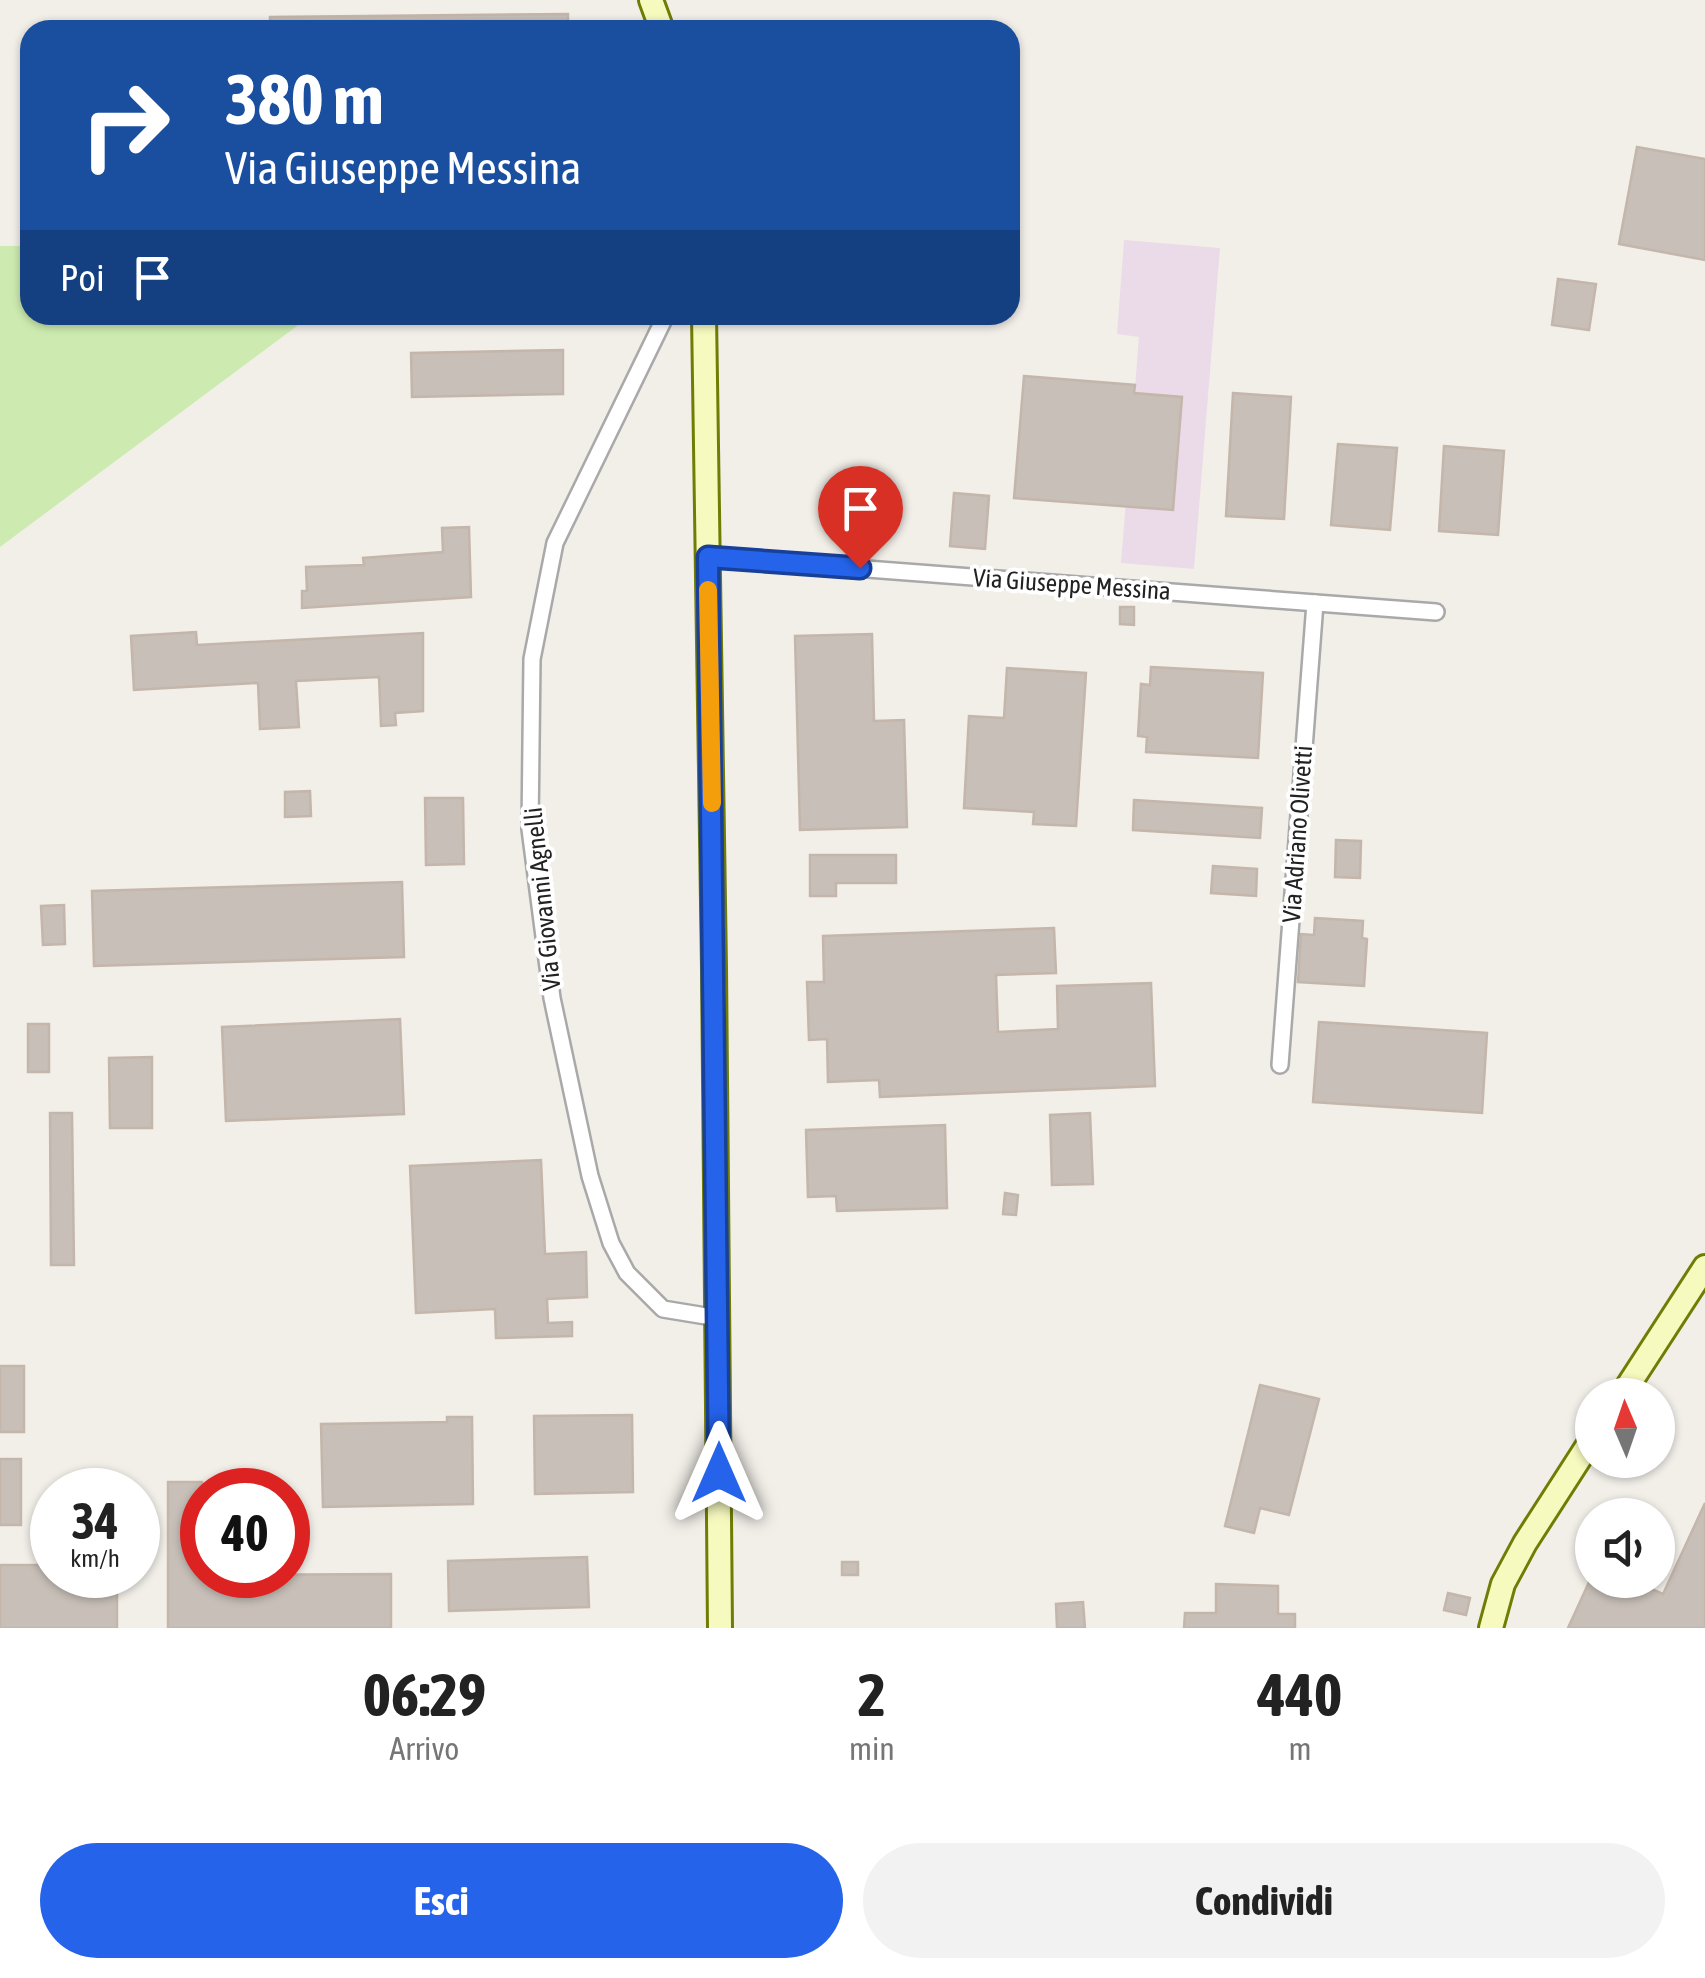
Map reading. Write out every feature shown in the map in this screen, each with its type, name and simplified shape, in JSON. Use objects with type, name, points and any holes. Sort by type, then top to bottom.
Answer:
[{"type":"street","name":"Via Giovanni Agnelli","points":[[661,325],[555,543],[532,660],[530,829],[552,998],[590,1176],[611,1243],[627,1273],[664,1308],[718,1318]]},
{"type":"street","points":[[704,325],[720,1628]]},
{"type":"street","name":"Via Giuseppe Messina","points":[[708,557],[1436,612]]},
{"type":"street","name":"Via Adriano Olivetti","points":[[1280,1065],[1314,603]]},
{"type":"street","points":[[1633,1378],[1705,1267]]},
{"type":"street","points":[[1491,1628],[1502,1584],[1575,1466]]},
{"type":"shaded area","points":[[1124,240],[1220,248],[1194,569],[1121,563],[1139,337],[1117,334]]},
{"type":"green space","points":[[0,246],[20,246],[20,325],[297,325],[297,326],[0,547]]},
{"type":"building","points":[[568,14],[568,20],[270,20]]},
{"type":"building","points":[[1637,147],[1705,159],[1705,260],[1619,244]]},
{"type":"building","points":[[1558,279],[1596,284],[1589,330],[1552,325]]},
{"type":"building","points":[[563,350],[563,394],[412,397],[411,353]]},
{"type":"building","points":[[1024,376],[1135,385],[1134,393],[1182,397],[1173,510],[1014,498]]},
{"type":"building","points":[[1233,393],[1291,397],[1284,519],[1226,516]]},
{"type":"building","points":[[1338,444],[1397,448],[1390,530],[1331,525]]},
{"type":"building","points":[[1444,446],[1504,451],[1498,535],[1439,531]]},
{"type":"building","points":[[954,493],[989,496],[985,549],[950,546]]},
{"type":"building","points":[[469,527],[471,597],[302,608],[302,591],[307,591],[306,567],[364,565],[363,558],[443,552],[442,528]]},
{"type":"building","points":[[1120,607],[1134,607],[1134,625],[1120,624]]},
{"type":"building","points":[[196,632],[197,645],[423,633],[423,711],[395,713],[396,725],[381,726],[379,677],[296,681],[299,727],[260,729],[258,683],[134,690],[131,636]]},
{"type":"building","points":[[872,634],[874,721],[904,720],[907,827],[800,830],[795,636]]},
{"type":"building","points":[[1151,667],[1263,673],[1258,758],[1146,752],[1147,737],[1138,736],[1141,684],[1150,685]]},
{"type":"building","points":[[1007,668],[1086,673],[1076,826],[1033,824],[1034,812],[964,808],[969,716],[1004,718]]},
{"type":"building","points":[[310,791],[311,816],[285,817],[285,792]]},
{"type":"building","points":[[425,798],[463,798],[464,864],[426,865]]},
{"type":"building","points":[[1134,800],[1262,808],[1260,838],[1133,830]]},
{"type":"building","points":[[1336,840],[1361,841],[1360,878],[1335,877]]},
{"type":"building","points":[[810,855],[896,855],[896,883],[836,883],[836,896],[810,896]]},
{"type":"building","points":[[1213,866],[1257,869],[1256,896],[1211,893]]},
{"type":"building","points":[[402,882],[404,957],[94,966],[92,891]]},
{"type":"building","points":[[64,905],[65,944],[43,945],[41,906]]},
{"type":"building","points":[[1315,918],[1363,921],[1362,938],[1367,939],[1364,986],[1298,982],[1301,934],[1314,935]]},
{"type":"building","points":[[1054,928],[1056,973],[996,975],[998,1032],[1058,1029],[1057,986],[1151,983],[1155,1086],[880,1097],[879,1080],[828,1082],[827,1039],[809,1040],[807,982],[824,982],[823,936]]},
{"type":"building","points":[[400,1019],[404,1114],[226,1121],[222,1027]]},
{"type":"building","points":[[1319,1022],[1487,1033],[1482,1113],[1313,1102]]},
{"type":"building","points":[[28,1024],[49,1024],[49,1072],[28,1072]]},
{"type":"building","points":[[152,1057],[152,1128],[110,1128],[109,1058]]},
{"type":"building","points":[[50,1113],[72,1113],[74,1265],[51,1265]]},
{"type":"building","points":[[1090,1113],[1093,1184],[1052,1185],[1050,1115]]},
{"type":"building","points":[[945,1125],[947,1208],[837,1211],[836,1196],[808,1197],[806,1130]]},
{"type":"building","points":[[541,1160],[545,1254],[586,1252],[587,1297],[547,1299],[548,1323],[572,1322],[572,1336],[496,1338],[495,1309],[416,1313],[410,1166]]},
{"type":"building","points":[[1005,1193],[1018,1195],[1016,1215],[1003,1214]]},
{"type":"building","points":[[0,1366],[24,1366],[24,1432],[0,1432]]},
{"type":"building","points":[[1260,1385],[1319,1399],[1289,1515],[1260,1508],[1254,1533],[1225,1526]]},
{"type":"building","points":[[632,1415],[633,1492],[535,1494],[534,1416]]},
{"type":"building","points":[[447,1417],[472,1417],[473,1504],[323,1507],[321,1424],[447,1422]]},
{"type":"building","points":[[0,1459],[21,1459],[21,1525],[0,1525]]},
{"type":"building","points":[[168,1482],[180,1482],[180,1598],[310,1598],[310,1574],[391,1574],[391,1628],[168,1628]]},
{"type":"building","points":[[1705,1503],[1705,1628],[1568,1628],[1582,1598],[1675,1598],[1675,1568]]},
{"type":"building","points":[[587,1557],[589,1607],[449,1611],[448,1561]]},
{"type":"building","points":[[842,1562],[858,1562],[858,1575],[842,1575]]},
{"type":"building","points":[[0,1565],[30,1565],[30,1598],[117,1598],[117,1628],[0,1628]]},
{"type":"building","points":[[1216,1584],[1278,1586],[1278,1614],[1295,1614],[1295,1628],[1184,1628],[1185,1613],[1216,1613]]},
{"type":"building","points":[[1448,1593],[1470,1598],[1466,1615],[1444,1610]]},
{"type":"building","points":[[1083,1602],[1085,1628],[1057,1628],[1056,1604]]},
{"type":"slow traffic","points":[[708,590],[712,803]]},
{"type":"route","points":[[719,1473],[708,557],[860,568]]}]
